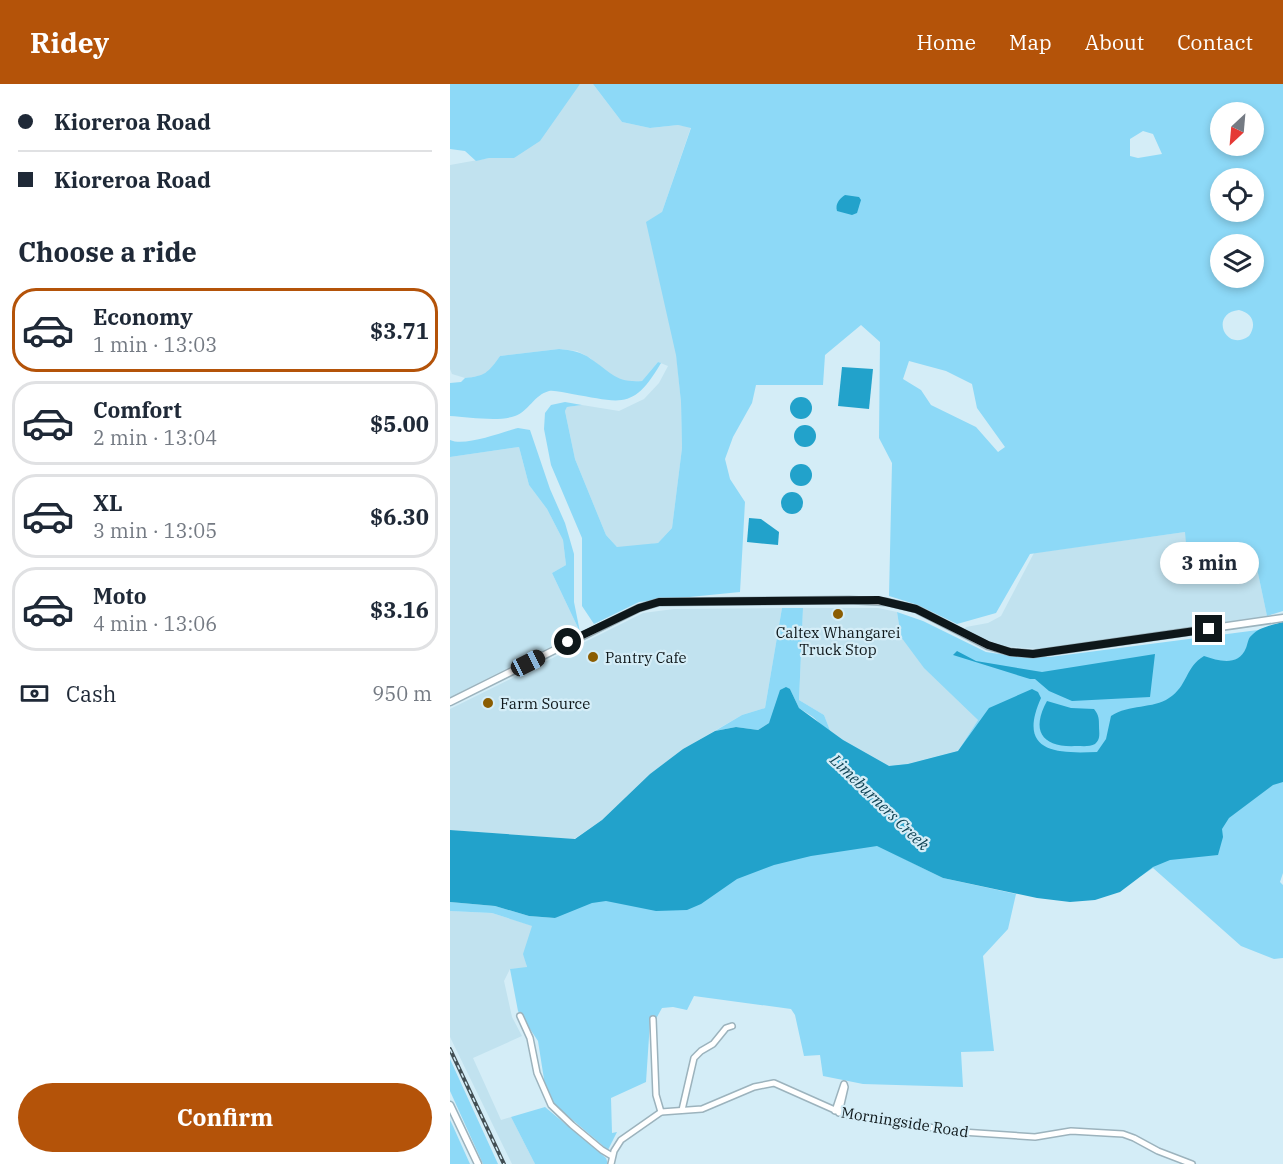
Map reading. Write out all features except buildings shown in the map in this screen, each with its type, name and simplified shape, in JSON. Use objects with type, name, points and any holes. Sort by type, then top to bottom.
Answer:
[{"type":"main road","points":[[450,702],[639,608],[659,602],[878,600],[916,609],[988,645],[1010,652],[1033,654],[1283,618]]},
{"type":"main road","points":[[450,1105],[478,1164]]},
{"type":"street","points":[[520,1016],[530,1038],[537,1073],[551,1105],[579,1131],[612,1156],[611,1164]]},
{"type":"street","points":[[653,1019],[656,1095],[661,1112]]},
{"type":"street","points":[[682,1110],[694,1058],[713,1044],[726,1028],[732,1026]]},
{"type":"street","name":"Morningside Road","points":[[612,1156],[624,1138],[661,1112],[702,1109],[754,1087],[774,1083],[837,1112],[976,1133],[1042,1137],[1071,1131],[1123,1134],[1192,1164]]},
{"type":"shaded area","points":[[450,84],[580,84],[540,141],[514,158],[489,158],[476,161],[465,151],[450,149]]},
{"type":"shaded area","points":[[580,84],[593,84],[622,122],[650,128],[678,125],[691,127],[662,212],[681,402],[682,448],[672,528],[658,543],[632,547],[617,547],[606,535],[575,459],[565,411],[567,407],[582,405],[619,411],[644,399],[659,383],[668,366],[658,362],[642,381],[628,382],[613,377],[590,358],[577,351],[559,349],[500,356],[490,370],[481,376],[465,378],[452,374],[450,369],[450,165],[489,158],[514,158]]},
{"type":"shaded area","points":[[593,84],[1283,84],[1283,611],[1267,616],[1255,559],[1189,577],[1185,532],[1030,554],[996,613],[957,624],[918,605],[889,596],[892,463],[879,438],[880,342],[861,325],[825,355],[823,385],[756,385],[752,403],[733,437],[725,459],[730,479],[745,502],[740,592],[639,602],[594,624],[582,606],[582,538],[551,465],[544,429],[545,413],[551,405],[565,402],[582,405],[567,407],[565,411],[575,459],[606,535],[617,547],[658,543],[672,528],[682,448],[681,402],[676,355],[646,222],[662,212],[691,128],[678,125],[650,128],[622,122]],"holes":[[[1143,131],[1153,134],[1162,154],[1138,158],[1130,156],[1130,139]],[[1239,310],[1248,314],[1253,324],[1249,336],[1240,340],[1233,340],[1227,336],[1223,324],[1230,313]],[[909,361],[946,371],[972,384],[977,408],[1005,447],[998,452],[976,427],[931,405],[921,390],[903,379]]]},
{"type":"shaded area","points":[[559,349],[584,355],[614,376],[625,380],[642,381],[658,362],[661,363],[642,389],[624,400],[549,391],[539,396],[520,414],[508,418],[450,416],[450,383],[461,382],[465,378],[486,373],[500,356]]},
{"type":"shaded area","points":[[518,428],[530,430],[550,489],[565,523],[574,554],[574,602],[580,632],[552,573],[566,565],[563,540],[547,509],[529,485],[519,447],[450,457],[450,440],[465,442]]},
{"type":"shaded area","points":[[519,447],[529,485],[547,509],[563,540],[566,565],[552,573],[580,632],[450,697],[450,457]]},
{"type":"shaded area","points":[[1185,532],[1255,559],[1267,616],[1039,649],[1002,646],[964,630],[966,627],[988,623],[1001,616],[1034,553]]},
{"type":"shaded area","points":[[782,608],[765,708],[742,715],[683,749],[650,774],[602,820],[574,839],[450,830],[450,709],[643,613],[674,609]]},
{"type":"shaded area","points":[[782,608],[803,608],[799,700],[824,715],[831,733],[889,766],[908,764],[958,751],[978,720],[924,668],[901,637],[897,612],[923,621],[986,652],[1020,657],[1050,657],[1258,630],[1283,622],[1283,637],[956,850],[813,717],[799,708],[790,689],[769,723],[758,730],[736,727],[715,731],[742,715],[765,708]]},
{"type":"shaded area","points":[[803,608],[878,608],[897,612],[901,637],[978,720],[958,751],[908,764],[889,766],[831,733],[824,715],[799,700]]},
{"type":"shaded area","points":[[1283,666],[1283,873],[1280,882],[1283,885],[1283,958],[1274,959],[1241,946],[1153,868],[1141,876],[1144,852]]},
{"type":"shaded area","points":[[752,783],[943,878],[1016,894],[1008,929],[983,956],[994,1051],[961,1052],[963,1087],[863,1084],[823,1076],[820,1055],[804,1056],[795,1015],[791,1009],[694,996],[687,1010],[673,1007],[662,1008],[657,1017],[650,1022],[646,1082],[611,1098],[612,1133],[617,1132],[608,1150],[555,1105],[546,1092],[538,1041],[518,1011],[510,969],[527,967],[523,954],[532,926],[492,913],[450,911],[450,902],[495,906],[529,916],[555,918]]},
{"type":"shaded area","points":[[450,911],[492,913],[533,926],[524,954],[527,968],[510,969],[504,981],[512,1017],[522,1036],[473,1058],[501,1120],[511,1117],[535,1164],[512,1164],[450,1037]]},
{"type":"shaded area","points":[[450,1059],[498,1164],[483,1164],[450,1091]]},
{"type":"shaded area","points":[[545,1107],[606,1158],[608,1164],[535,1164],[511,1117]]},
{"type":"shaded area","points":[[450,1120],[452,1124],[470,1164],[450,1164]]},
{"type":"water","points":[[845,195],[859,197],[861,200],[857,213],[852,215],[837,211],[838,202]]},
{"type":"water","points":[[842,367],[873,369],[869,409],[838,406]]},
{"type":"water","points":[[801,397],[809,400],[812,408],[809,416],[801,419],[793,416],[790,408],[793,400]]},
{"type":"water","points":[[805,425],[813,428],[816,436],[813,444],[805,447],[797,444],[794,436],[797,428]]},
{"type":"water","points":[[801,464],[809,467],[812,475],[809,483],[801,486],[793,483],[790,475],[793,467]]},
{"type":"water","points":[[792,492],[800,495],[803,503],[800,511],[792,514],[784,511],[781,503],[784,495]]},
{"type":"water","points":[[749,518],[761,519],[779,532],[778,545],[747,542]]},
{"type":"water","name":"Limeburners Creek","points":[[1283,622],[1283,782],[1273,785],[1229,818],[1222,829],[1223,837],[1218,855],[1170,860],[1153,867],[1120,892],[1095,900],[1070,902],[1037,898],[943,878],[877,846],[811,856],[774,865],[737,879],[701,904],[687,910],[656,911],[606,901],[592,903],[555,918],[529,916],[495,906],[450,902],[450,830],[575,839],[602,820],[650,774],[683,749],[715,731],[736,727],[758,730],[769,723],[780,690],[786,687],[790,689],[799,708],[843,740],[889,766],[908,764],[958,751],[989,708],[1032,689],[1038,692],[1041,698],[1035,716],[1034,730],[1037,739],[1044,746],[1067,752],[1097,752],[1106,739],[1111,716],[1125,710],[1156,704],[1169,698],[1180,688],[1198,660],[1204,656],[1222,661],[1238,658],[1243,654],[1255,632]]},
{"type":"water","points":[[957,651],[976,661],[1042,672],[1155,654],[1150,697],[1072,701],[1049,691],[1035,679],[953,655]]},
{"type":"water","points":[[1047,701],[1071,708],[1094,709],[1099,721],[1097,742],[1088,746],[1065,746],[1048,741],[1040,729],[1042,712]]},
{"type":"railway","points":[[450,1049],[504,1164]]},
{"type":"place","name":"Caltex Whangarei Truck Stop","points":[[838,614]]},
{"type":"place","name":"Pantry Cafe","points":[[593,657]]},
{"type":"place","name":"Farm Source","points":[[488,703]]},
{"type":"route","points":[[568,642],[648,604],[669,601],[878,600],[916,609],[988,645],[1010,652],[1033,654],[1209,629]]}]
